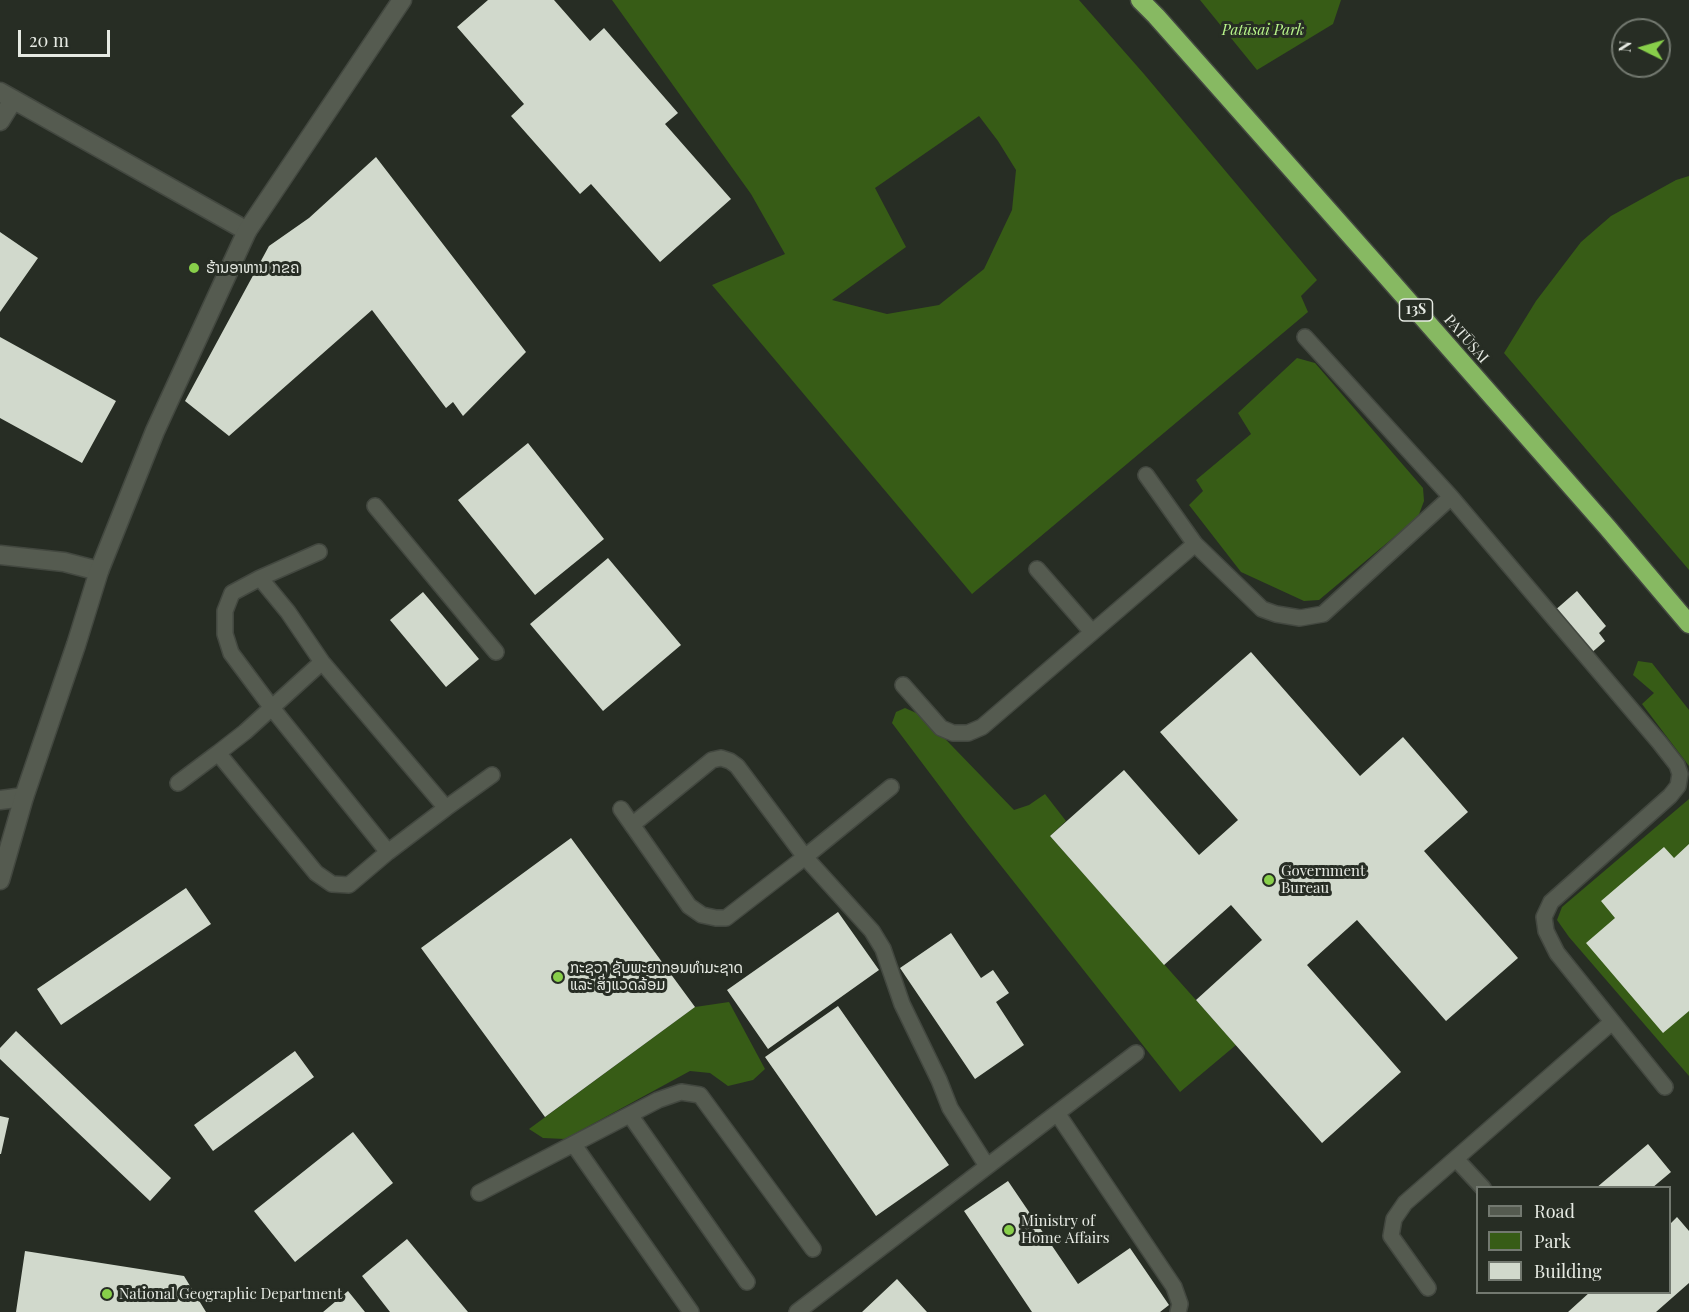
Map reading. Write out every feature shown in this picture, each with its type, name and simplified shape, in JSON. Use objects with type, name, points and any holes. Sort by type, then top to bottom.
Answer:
[{"type":"highway","name":"PATŪSAI","points":[[1140,0],[1164,24],[1373,261],[1607,527],[1689,624]]},
{"type":"street","points":[[0,880],[24,797],[99,571],[154,431],[247,231],[402,0]]},
{"type":"street","points":[[0,121],[7,96],[247,231]]},
{"type":"street","points":[[0,555],[64,562],[99,571]]},
{"type":"street","points":[[0,800],[24,797]]},
{"type":"lane","points":[[1305,337],[1451,497],[1652,732],[1677,765],[1680,774],[1678,786],[1670,796],[1551,902],[1544,917],[1546,931],[1557,953],[1665,1087]]},
{"type":"lane","points":[[1146,475],[1195,544],[1262,609],[1300,618],[1323,614],[1451,497]]},
{"type":"lane","points":[[375,506],[496,652]]},
{"type":"lane","points":[[903,685],[941,728],[952,733],[968,733],[982,727],[1195,544]]},
{"type":"lane","points":[[319,552],[232,593],[225,611],[225,634],[231,653],[272,708],[388,852]]},
{"type":"lane","points":[[1037,569],[1092,632]]},
{"type":"lane","points":[[260,578],[288,612],[322,662],[446,808]]},
{"type":"lane","points":[[178,783],[272,708],[322,662]]},
{"type":"lane","points":[[218,753],[316,873],[333,884],[349,885],[388,852],[492,775]]},
{"type":"lane","points":[[632,825],[712,760],[721,758],[737,766],[806,857],[872,931],[883,948],[902,1004],[950,1108],[987,1166]]},
{"type":"lane","points":[[621,809],[689,906],[702,915],[726,918],[806,857],[891,787]]},
{"type":"lane","points":[[1428,1288],[1391,1236],[1394,1219],[1406,1203],[1612,1022]]},
{"type":"lane","points":[[797,1312],[1137,1053]]},
{"type":"lane","points":[[479,1193],[658,1100],[681,1092],[700,1095],[813,1249]]},
{"type":"lane","points":[[1057,1113],[1174,1287],[1180,1304],[1178,1312]]},
{"type":"lane","points":[[630,1115],[747,1282]]},
{"type":"lane","points":[[574,1145],[691,1312]]},
{"type":"lane","points":[[1456,1159],[1481,1186]]},
{"type":"green space","points":[[612,0],[1079,0],[1317,280],[1301,296],[1308,312],[972,594],[712,285],[785,254],[751,194]],"holes":[[[979,116],[1016,170],[1012,210],[984,269],[939,305],[887,314],[832,300],[906,247],[875,188]]]},
{"type":"green space","name":"Patūsai Park","points":[[1200,0],[1341,0],[1333,24],[1257,70]]},
{"type":"green space","points":[[1689,176],[1689,570],[1504,353],[1536,301],[1581,242],[1611,216],[1676,180]]},
{"type":"green space","points":[[1297,358],[1315,363],[1423,488],[1424,501],[1418,517],[1319,600],[1304,601],[1241,572],[1189,505],[1203,491],[1196,480],[1251,434],[1238,413]]},
{"type":"green space","points":[[1638,661],[1652,663],[1689,710],[1689,766],[1642,704],[1654,693],[1633,675]]},
{"type":"green space","points":[[905,708],[923,716],[1014,810],[1029,805],[1045,794],[1066,821],[1050,836],[1236,1045],[1180,1092],[968,824],[892,723],[896,712]]},
{"type":"green space","points":[[1689,799],[1689,1076],[1569,937],[1557,920],[1562,907]]},
{"type":"green space","points":[[729,1002],[765,1069],[753,1080],[728,1086],[710,1073],[690,1071],[565,1139],[543,1138],[529,1129],[695,1007]]},
{"type":"building","points":[[488,0],[554,0],[590,41],[604,28],[678,113],[665,124],[731,199],[660,262],[591,184],[580,194],[511,116],[524,104],[457,27]]},
{"type":"building","points":[[376,157],[526,352],[463,416],[453,402],[446,408],[372,310],[229,436],[185,401],[269,246],[309,218]]},
{"type":"building","points":[[0,232],[38,258],[0,312]]},
{"type":"building","points":[[0,337],[116,401],[82,463],[0,418]]},
{"type":"building","points":[[528,443],[604,539],[535,595],[458,500]]},
{"type":"building","points":[[608,558],[681,645],[603,711],[530,624]]},
{"type":"building","points":[[1577,591],[1606,626],[1599,633],[1605,641],[1589,655],[1553,612]]},
{"type":"building","points":[[423,592],[479,659],[446,687],[390,620]]},
{"type":"building","name":"Government Bureau","points":[[1251,652],[1360,776],[1403,737],[1468,812],[1424,851],[1518,958],[1446,1021],[1357,920],[1307,965],[1401,1072],[1322,1143],[1196,1000],[1262,940],[1231,905],[1164,965],[1050,836],[1124,770],[1199,855],[1238,820],[1160,732]]},
{"type":"building","name":"ກະຊວງ ຊັບພະຍາກອນທຳມະຊາດ ແລະ ສິ່ງແວດລ້ອມ","points":[[571,838],[695,1007],[545,1117],[421,948]]},
{"type":"building","points":[[1689,844],[1689,1011],[1663,1033],[1586,943],[1615,918],[1601,901],[1664,847],[1674,858]]},
{"type":"building","points":[[186,888],[211,924],[61,1025],[37,989]]},
{"type":"building","points":[[838,912],[879,970],[768,1049],[727,990]]},
{"type":"building","points":[[951,933],[981,978],[993,970],[1009,993],[996,1002],[1024,1045],[975,1079],[900,968]]},
{"type":"building","points":[[838,1006],[949,1165],[876,1216],[765,1057]]},
{"type":"building","points":[[16,1031],[171,1178],[150,1201],[0,1059],[0,1048]]},
{"type":"building","points":[[295,1051],[314,1077],[213,1151],[194,1125]]},
{"type":"building","points":[[0,1116],[9,1118],[1,1154],[0,1154]]},
{"type":"building","points":[[353,1132],[393,1183],[295,1262],[254,1211]]},
{"type":"building","points":[[1648,1144],[1671,1172],[1654,1186],[1598,1186]]},
{"type":"building","name":"Ministry of Home Affairs","points":[[1008,1181],[1078,1284],[1130,1248],[1169,1305],[1160,1312],[1032,1312],[964,1211]]},
{"type":"building","points":[[1677,1217],[1689,1231],[1689,1283],[1656,1312],[1568,1312],[1588,1294],[1671,1294],[1671,1223]]},
{"type":"building","points":[[407,1239],[468,1312],[390,1312],[362,1276]]},
{"type":"building","name":"National Geographic Department","points":[[25,1251],[184,1276],[206,1312],[16,1312]]},
{"type":"building","points":[[897,1279],[927,1312],[862,1312]]},
{"type":"building","points":[[348,1291],[365,1312],[323,1312]]},
{"type":"place","name":"ຮ້ານອາຫານ ກຂຄ","points":[[194,268]]},
{"type":"place","name":"Government Bureau","points":[[1269,880]]},
{"type":"place","name":"ກະຊວງ ຊັບພະຍາກອນທຳມະຊາດ ແລະ ສິ່ງແວດລ້ອມ","points":[[558,977]]},
{"type":"place","name":"Ministry of Home Affairs","points":[[1009,1230]]},
{"type":"place","name":"National Geographic Department","points":[[107,1294]]}]
